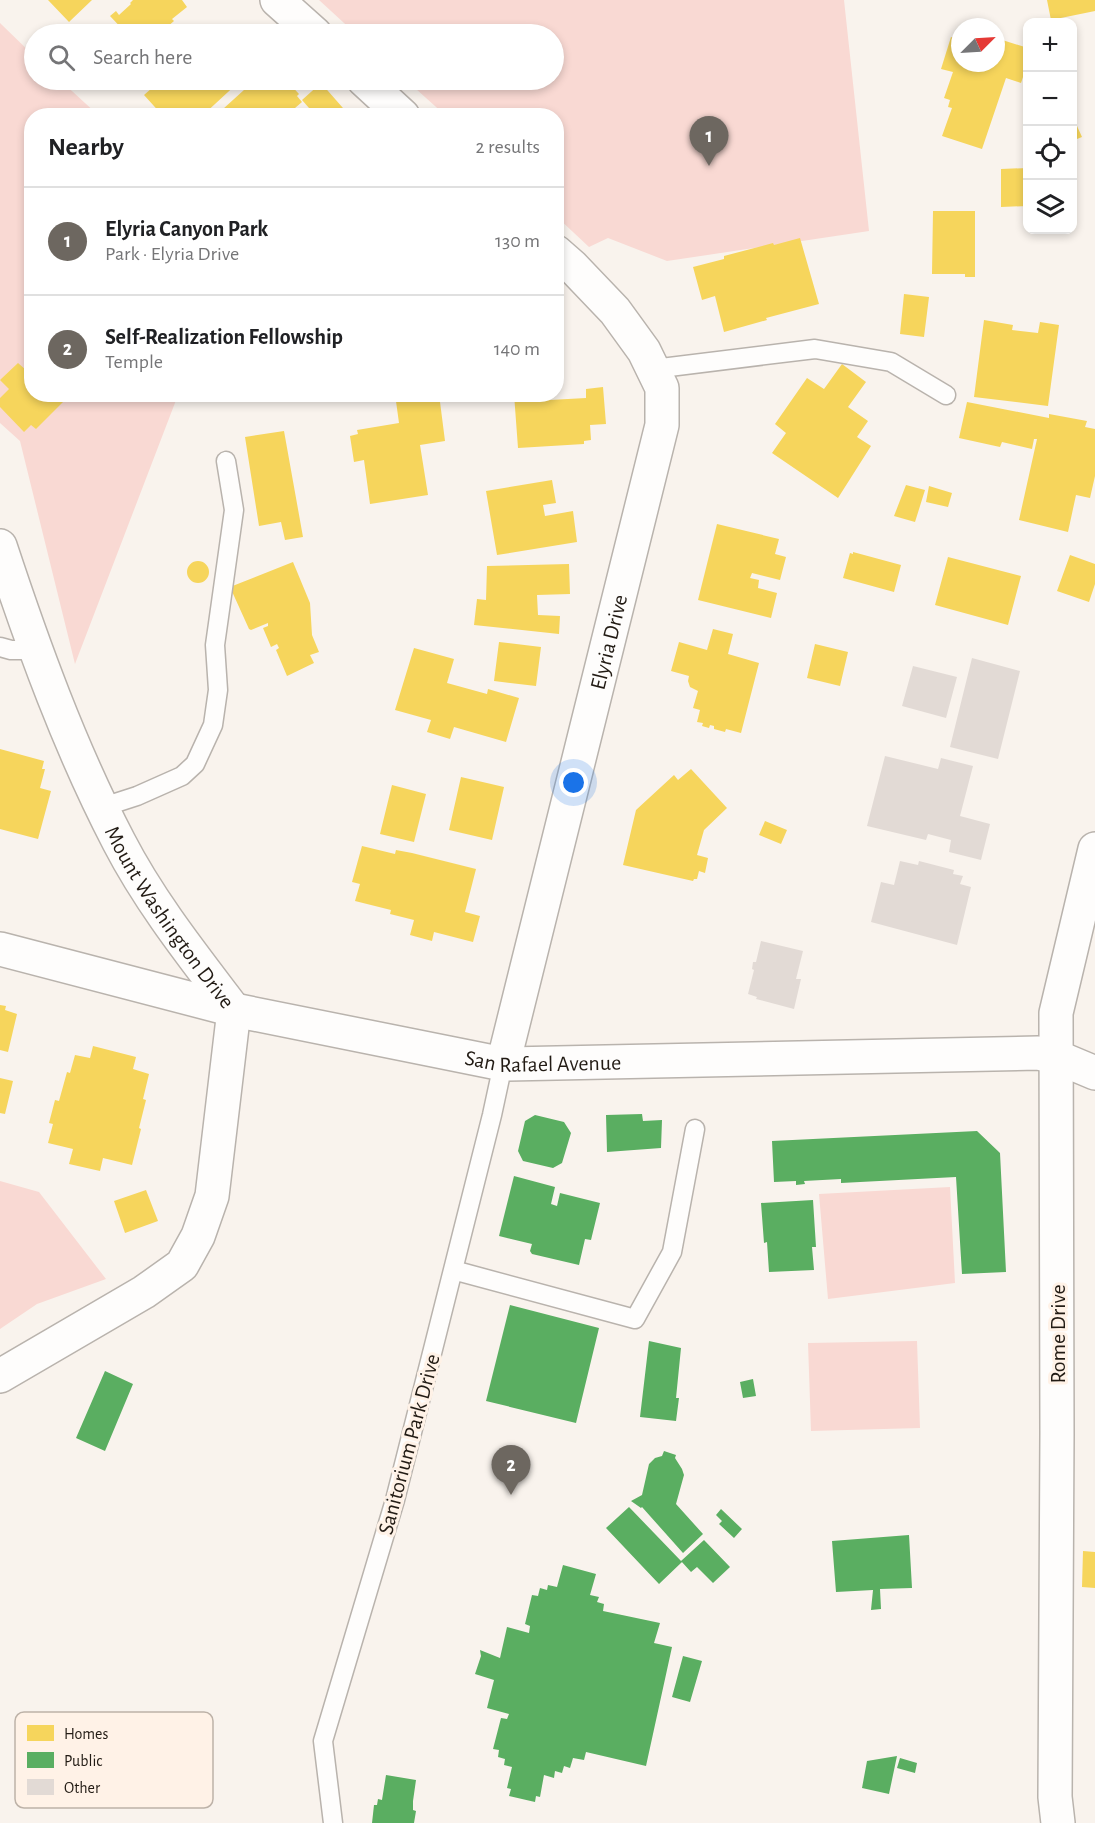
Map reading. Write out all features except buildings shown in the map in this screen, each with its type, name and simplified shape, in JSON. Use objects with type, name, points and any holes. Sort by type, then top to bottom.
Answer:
[{"type":"street","points":[[277,0],[304,24]]},
{"type":"street","points":[[375,90],[394,108]]},
{"type":"street","name":"Elyria Drive","points":[[502,1064],[662,425],[662,388],[644,351],[615,311],[564,259]]},
{"type":"street","name":"Mount Washington Drive","points":[[0,546],[37,651],[72,740],[119,843],[171,927],[234,1010],[212,1196],[198,1236],[182,1265],[144,1292],[0,1376]]},
{"type":"street","name":"Rome Drive","points":[[1058,1823],[1055,1797],[1056,1013],[1095,849]]},
{"type":"street","name":"San Rafael Avenue","points":[[0,949],[234,1010],[502,1064],[1026,1053],[1057,1056],[1095,1073]]},
{"type":"lane","points":[[653,369],[815,349],[891,362],[946,395]]},
{"type":"lane","points":[[102,807],[137,796],[183,776],[195,764],[213,725],[218,690],[215,645],[234,510],[226,461]]},
{"type":"lane","points":[[0,647],[11,650],[37,651]]},
{"type":"lane","name":"Sanitorium Park Drive","points":[[333,1823],[323,1741],[395,1500],[496,1099],[502,1064]]},
{"type":"lane","points":[[453,1270],[635,1319],[672,1252],[695,1129]]},
{"type":"shaded area","points":[[319,0],[844,0],[869,231],[667,261],[608,238],[589,247],[564,224],[564,108],[437,108],[417,90],[564,90],[564,24],[345,24]]},
{"type":"shaded area","points":[[0,23],[24,46],[24,90],[71,90],[90,108],[24,108],[24,402],[175,402],[75,664],[20,441],[0,423]]},
{"type":"shaded area","points":[[0,1181],[39,1192],[106,1279],[37,1304],[0,1329]]},
{"type":"shaded area","points":[[950,1187],[955,1283],[828,1299],[819,1194]]},
{"type":"shaded area","points":[[917,1341],[920,1428],[811,1431],[808,1343]]},
{"type":"place","name":"Elyria Canyon Park","points":[[709,166]]},
{"type":"place","name":"Self-Realization Fellowship","points":[[511,1495]]}]
